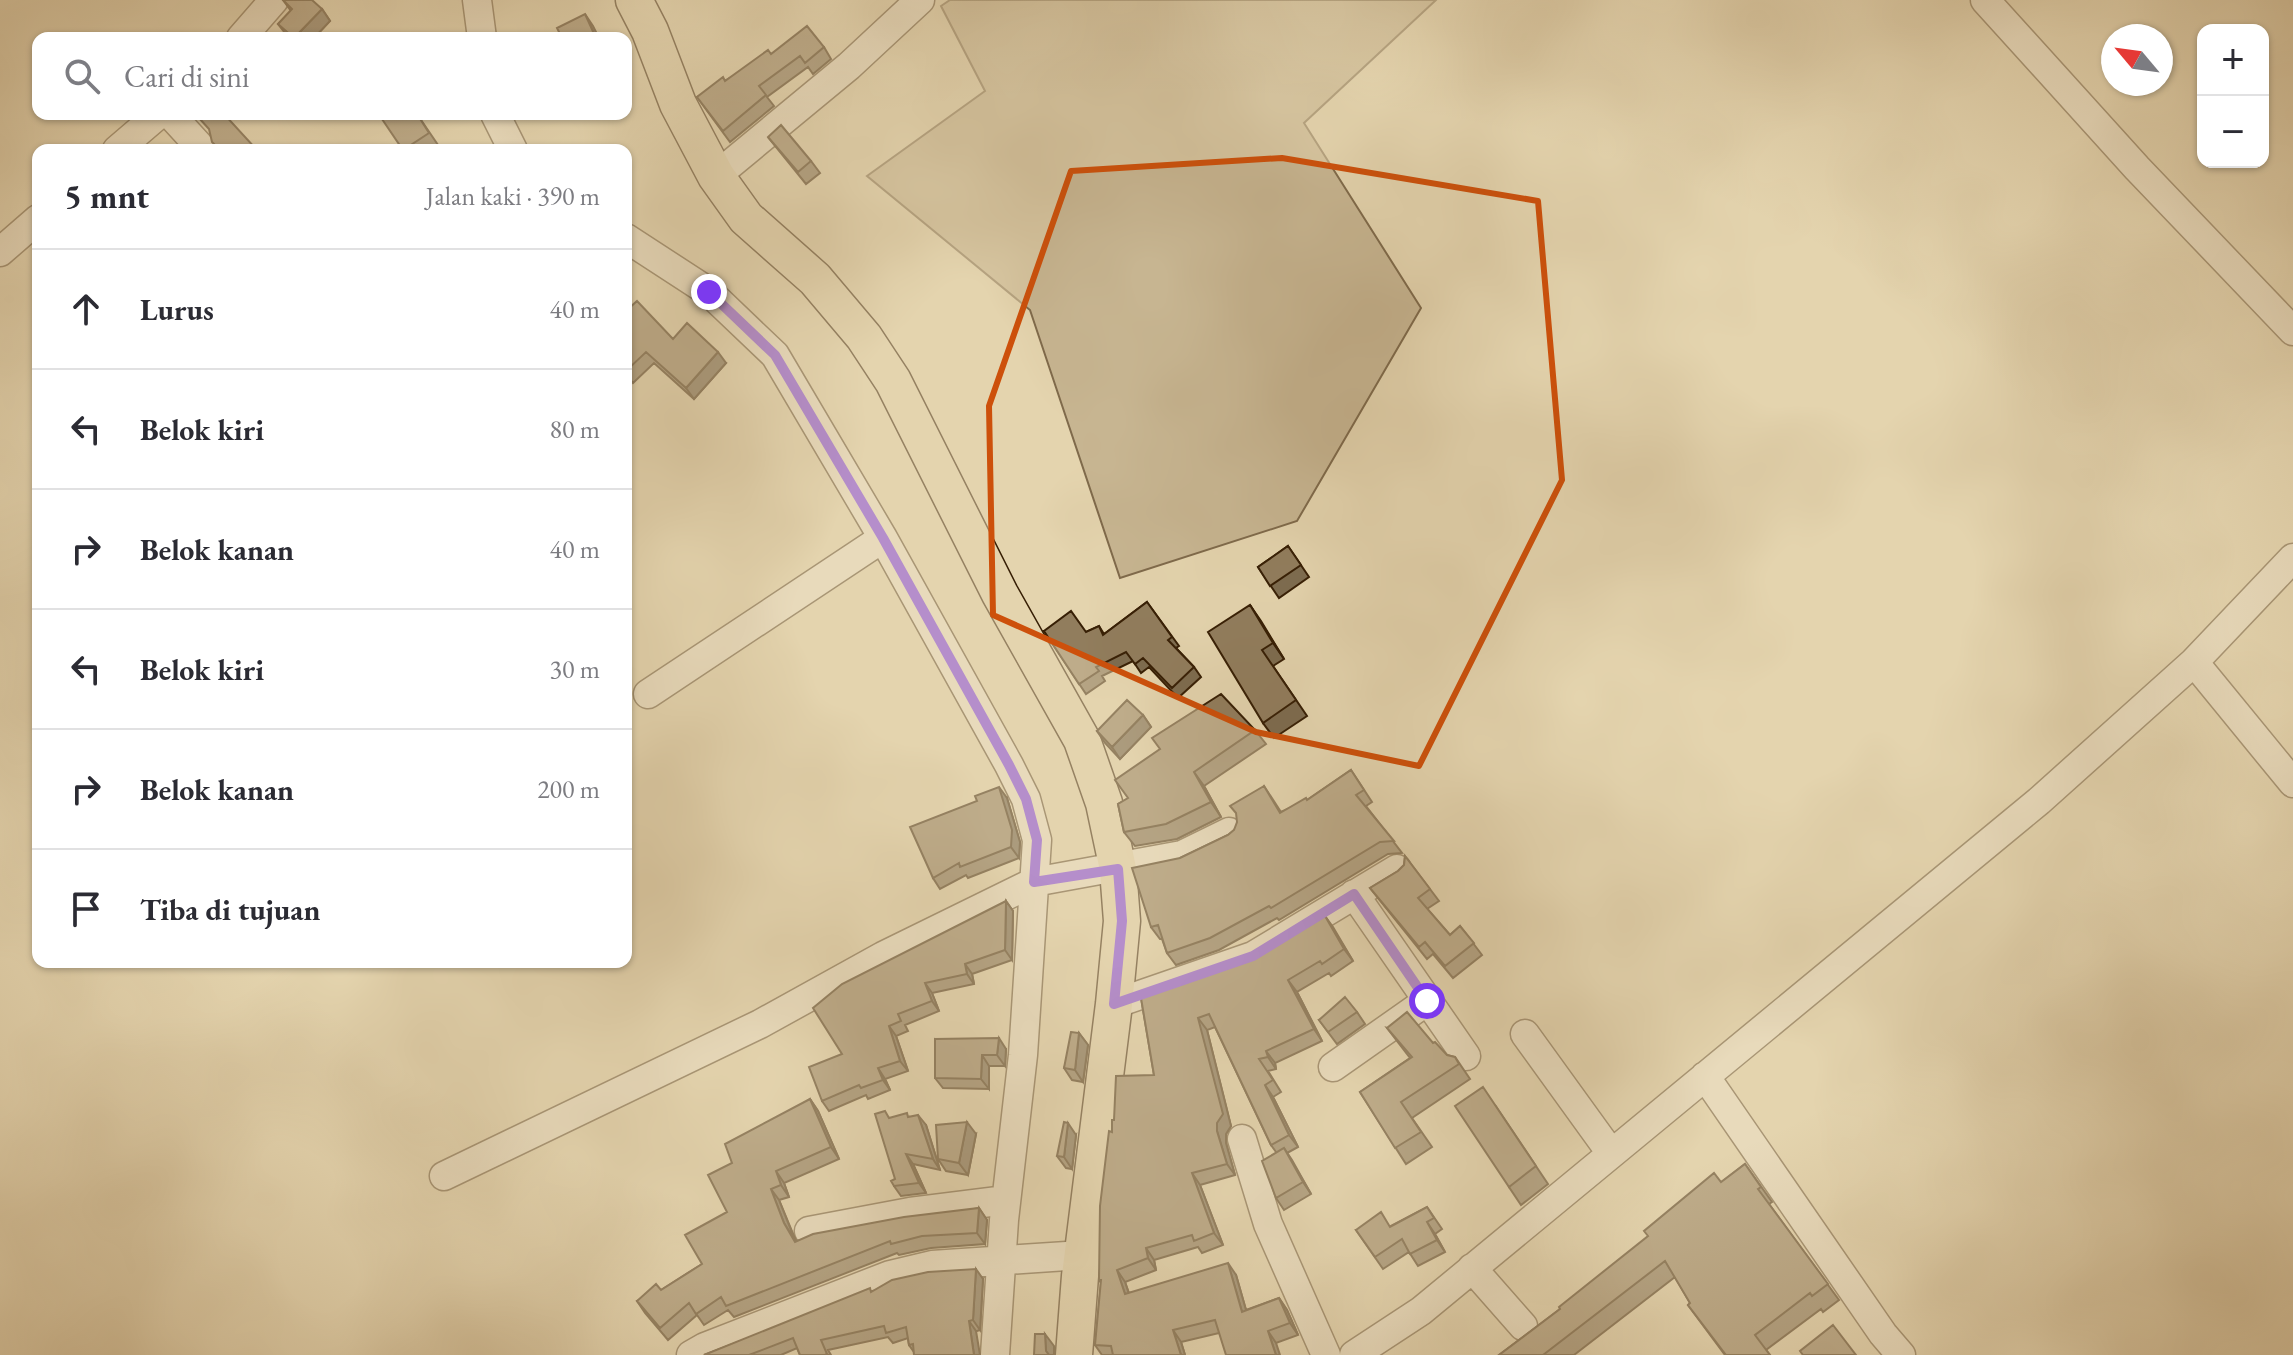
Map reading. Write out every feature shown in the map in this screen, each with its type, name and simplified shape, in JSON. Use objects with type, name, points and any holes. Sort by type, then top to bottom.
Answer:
[{"type":"main road","points":[[634,0],[650,31],[678,104],[716,176],[746,218],[815,279],[864,337],[893,381],[1000,594],[1082,740],[1104,803],[1106,870],[1122,921],[1082,1255],[1074,1355]]},
{"type":"street","points":[[246,32],[274,0]]},
{"type":"street","points":[[477,0],[481,32]]},
{"type":"street","points":[[716,176],[849,66],[920,0]]},
{"type":"street","points":[[1985,0],[2137,168],[2293,331]]},
{"type":"street","points":[[124,144],[152,120]]},
{"type":"street","points":[[176,120],[198,144]]},
{"type":"street","points":[[498,120],[510,144]]},
{"type":"street","points":[[0,252],[32,224]]},
{"type":"street","points":[[632,242],[709,292],[775,355],[883,538],[1026,799],[1037,840],[1041,881],[1006,1200],[995,1355]]},
{"type":"street","points":[[648,694],[883,538]]},
{"type":"street","points":[[1354,1355],[1421,1311],[2039,801],[2194,662],[2293,558]]},
{"type":"street","points":[[2194,662],[2293,783]]},
{"type":"street","points":[[444,1176],[760,1024],[883,956],[1041,881],[1182,855],[1229,832]]},
{"type":"street","points":[[1114,1004],[1253,956],[1397,869]]},
{"type":"street","points":[[1354,894],[1466,1056]]},
{"type":"street","points":[[1333,1067],[1427,1001]]},
{"type":"street","points":[[1525,1034],[1611,1153]]},
{"type":"street","points":[[1705,1076],[1883,1334],[1901,1355]]},
{"type":"street","points":[[1242,1139],[1268,1224],[1326,1355]]},
{"type":"street","points":[[809,1231],[910,1212],[1006,1200]]},
{"type":"street","points":[[691,1355],[890,1275],[932,1265],[1082,1255]]},
{"type":"street","points":[[1472,1268],[1523,1326]]},
{"type":"highlighted area","points":[[1282,158],[1538,201],[1562,480],[1419,766],[1256,732],[993,615],[989,406],[1071,171]]},
{"type":"shaded area","points":[[950,0],[1436,0],[1304,123],[1421,308],[1297,521],[1120,578],[1030,310],[867,176],[985,91],[941,6]]},
{"type":"building","points":[[283,0],[312,0],[322,9],[300,32],[287,32],[278,24],[292,9]]},
{"type":"building","points":[[585,14],[593,32],[559,32],[557,28]]},
{"type":"building","points":[[807,26],[824,47],[805,63],[800,56],[759,86],[766,95],[723,131],[697,97],[768,50],[771,54]]},
{"type":"building","points":[[201,120],[230,120],[252,144],[214,144],[209,129]]},
{"type":"building","points":[[383,120],[421,120],[429,133],[412,144],[399,144]]},
{"type":"building","points":[[781,125],[811,161],[798,172],[768,137]]},
{"type":"building","points":[[637,301],[673,339],[687,323],[718,352],[686,388],[646,352],[632,365],[632,306]]},
{"type":"building","points":[[1288,546],[1301,565],[1270,586],[1258,567]]},
{"type":"building","points":[[1147,602],[1172,637],[1168,640],[1194,667],[1172,688],[1143,658],[1135,664],[1126,652],[1096,667],[1099,671],[1079,684],[1044,631],[1071,611],[1086,632],[1099,626],[1103,635]]},
{"type":"building","points":[[1250,605],[1273,643],[1262,650],[1296,700],[1263,723],[1208,632]]},
{"type":"building","points":[[1221,694],[1255,730],[1194,772],[1211,802],[1166,824],[1124,832],[1118,804],[1128,798],[1115,780],[1160,749],[1152,738]]},
{"type":"building","points":[[1127,700],[1143,715],[1112,747],[1097,731]]},
{"type":"building","points":[[1351,770],[1364,790],[1356,795],[1394,841],[1380,842],[1271,908],[1269,906],[1210,938],[1167,953],[1158,925],[1151,927],[1132,868],[1180,858],[1228,835],[1237,822],[1236,813],[1230,806],[1264,786],[1280,813],[1307,800]]},
{"type":"building","points":[[999,787],[1012,830],[1011,847],[960,867],[959,863],[933,878],[910,827],[977,801],[975,796]]},
{"type":"building","points":[[1405,856],[1430,889],[1418,898],[1450,935],[1460,926],[1474,943],[1445,966],[1425,942],[1419,947],[1370,888],[1398,871],[1404,865]]},
{"type":"building","points":[[1006,901],[1005,950],[965,964],[967,974],[925,983],[932,1001],[898,1014],[901,1021],[889,1026],[900,1061],[878,1068],[883,1080],[861,1088],[859,1085],[822,1101],[809,1067],[842,1054],[813,1008],[842,984]]},
{"type":"building","points":[[1325,916],[1344,949],[1322,964],[1320,961],[1288,980],[1314,1029],[1266,1051],[1268,1057],[1259,1059],[1273,1080],[1265,1085],[1289,1135],[1271,1145],[1209,1014],[1198,1018],[1223,1114],[1217,1123],[1217,1131],[1227,1164],[1192,1173],[1214,1233],[1194,1241],[1192,1235],[1146,1248],[1148,1258],[1117,1270],[1125,1294],[1228,1263],[1242,1312],[1279,1298],[1290,1323],[1268,1331],[1276,1355],[1226,1355],[1215,1320],[1173,1330],[1181,1355],[1113,1355],[1111,1346],[1095,1345],[1101,1280],[1100,1206],[1109,1131],[1112,1132],[1114,1120],[1116,1076],[1154,1075],[1141,998],[1251,960]]},
{"type":"building","points":[[1345,997],[1357,1012],[1328,1032],[1319,1020]]},
{"type":"building","points":[[1407,1012],[1433,1043],[1447,1055],[1455,1057],[1459,1064],[1401,1102],[1421,1132],[1395,1148],[1360,1092],[1412,1057],[1387,1028]]},
{"type":"building","points":[[1071,1032],[1079,1033],[1075,1070],[1064,1068]]},
{"type":"building","points":[[999,1038],[997,1055],[982,1055],[981,1079],[935,1078],[935,1039]]},
{"type":"building","points":[[1483,1087],[1536,1166],[1509,1187],[1455,1106]]},
{"type":"building","points":[[810,1099],[831,1147],[776,1171],[781,1185],[771,1189],[795,1242],[813,1234],[904,1217],[979,1208],[977,1233],[922,1236],[891,1244],[890,1241],[726,1306],[721,1297],[696,1314],[689,1303],[660,1328],[637,1301],[656,1284],[661,1290],[702,1264],[685,1235],[727,1212],[708,1175],[732,1163],[725,1144]]},
{"type":"building","points":[[885,1111],[889,1118],[907,1113],[908,1117],[918,1115],[933,1159],[906,1154],[919,1183],[894,1186],[891,1181],[895,1179],[875,1114]]},
{"type":"building","points":[[967,1122],[959,1163],[938,1159],[936,1125]]},
{"type":"building","points":[[1064,1122],[1068,1123],[1064,1157],[1057,1156]]},
{"type":"building","points":[[1284,1148],[1303,1182],[1276,1198],[1262,1161]]},
{"type":"building","points":[[1745,1164],[1761,1187],[1758,1189],[1828,1284],[1812,1296],[1810,1293],[1755,1335],[1770,1355],[1726,1355],[1688,1305],[1690,1303],[1665,1261],[1543,1355],[1499,1355],[1648,1236],[1644,1231],[1714,1173],[1721,1182]]},
{"type":"building","points":[[1427,1207],[1434,1218],[1427,1222],[1437,1240],[1410,1254],[1402,1239],[1375,1257],[1356,1230],[1381,1212],[1390,1227]]},
{"type":"building","points":[[976,1269],[973,1320],[969,1321],[974,1355],[914,1355],[906,1327],[886,1333],[884,1326],[821,1340],[825,1355],[800,1355],[793,1338],[749,1355],[704,1355],[870,1288],[871,1292],[892,1280],[928,1272]]},
{"type":"building","points":[[1833,1325],[1856,1355],[1803,1355],[1800,1351]]},
{"type":"building","points":[[1035,1334],[1045,1334],[1049,1355],[1034,1355]]},
{"type":"route","points":[[709,292],[775,355],[883,538],[1009,765],[1026,799],[1037,840],[1034,882],[1118,869],[1122,921],[1114,1004],[1253,956],[1354,894],[1427,1001]]}]
